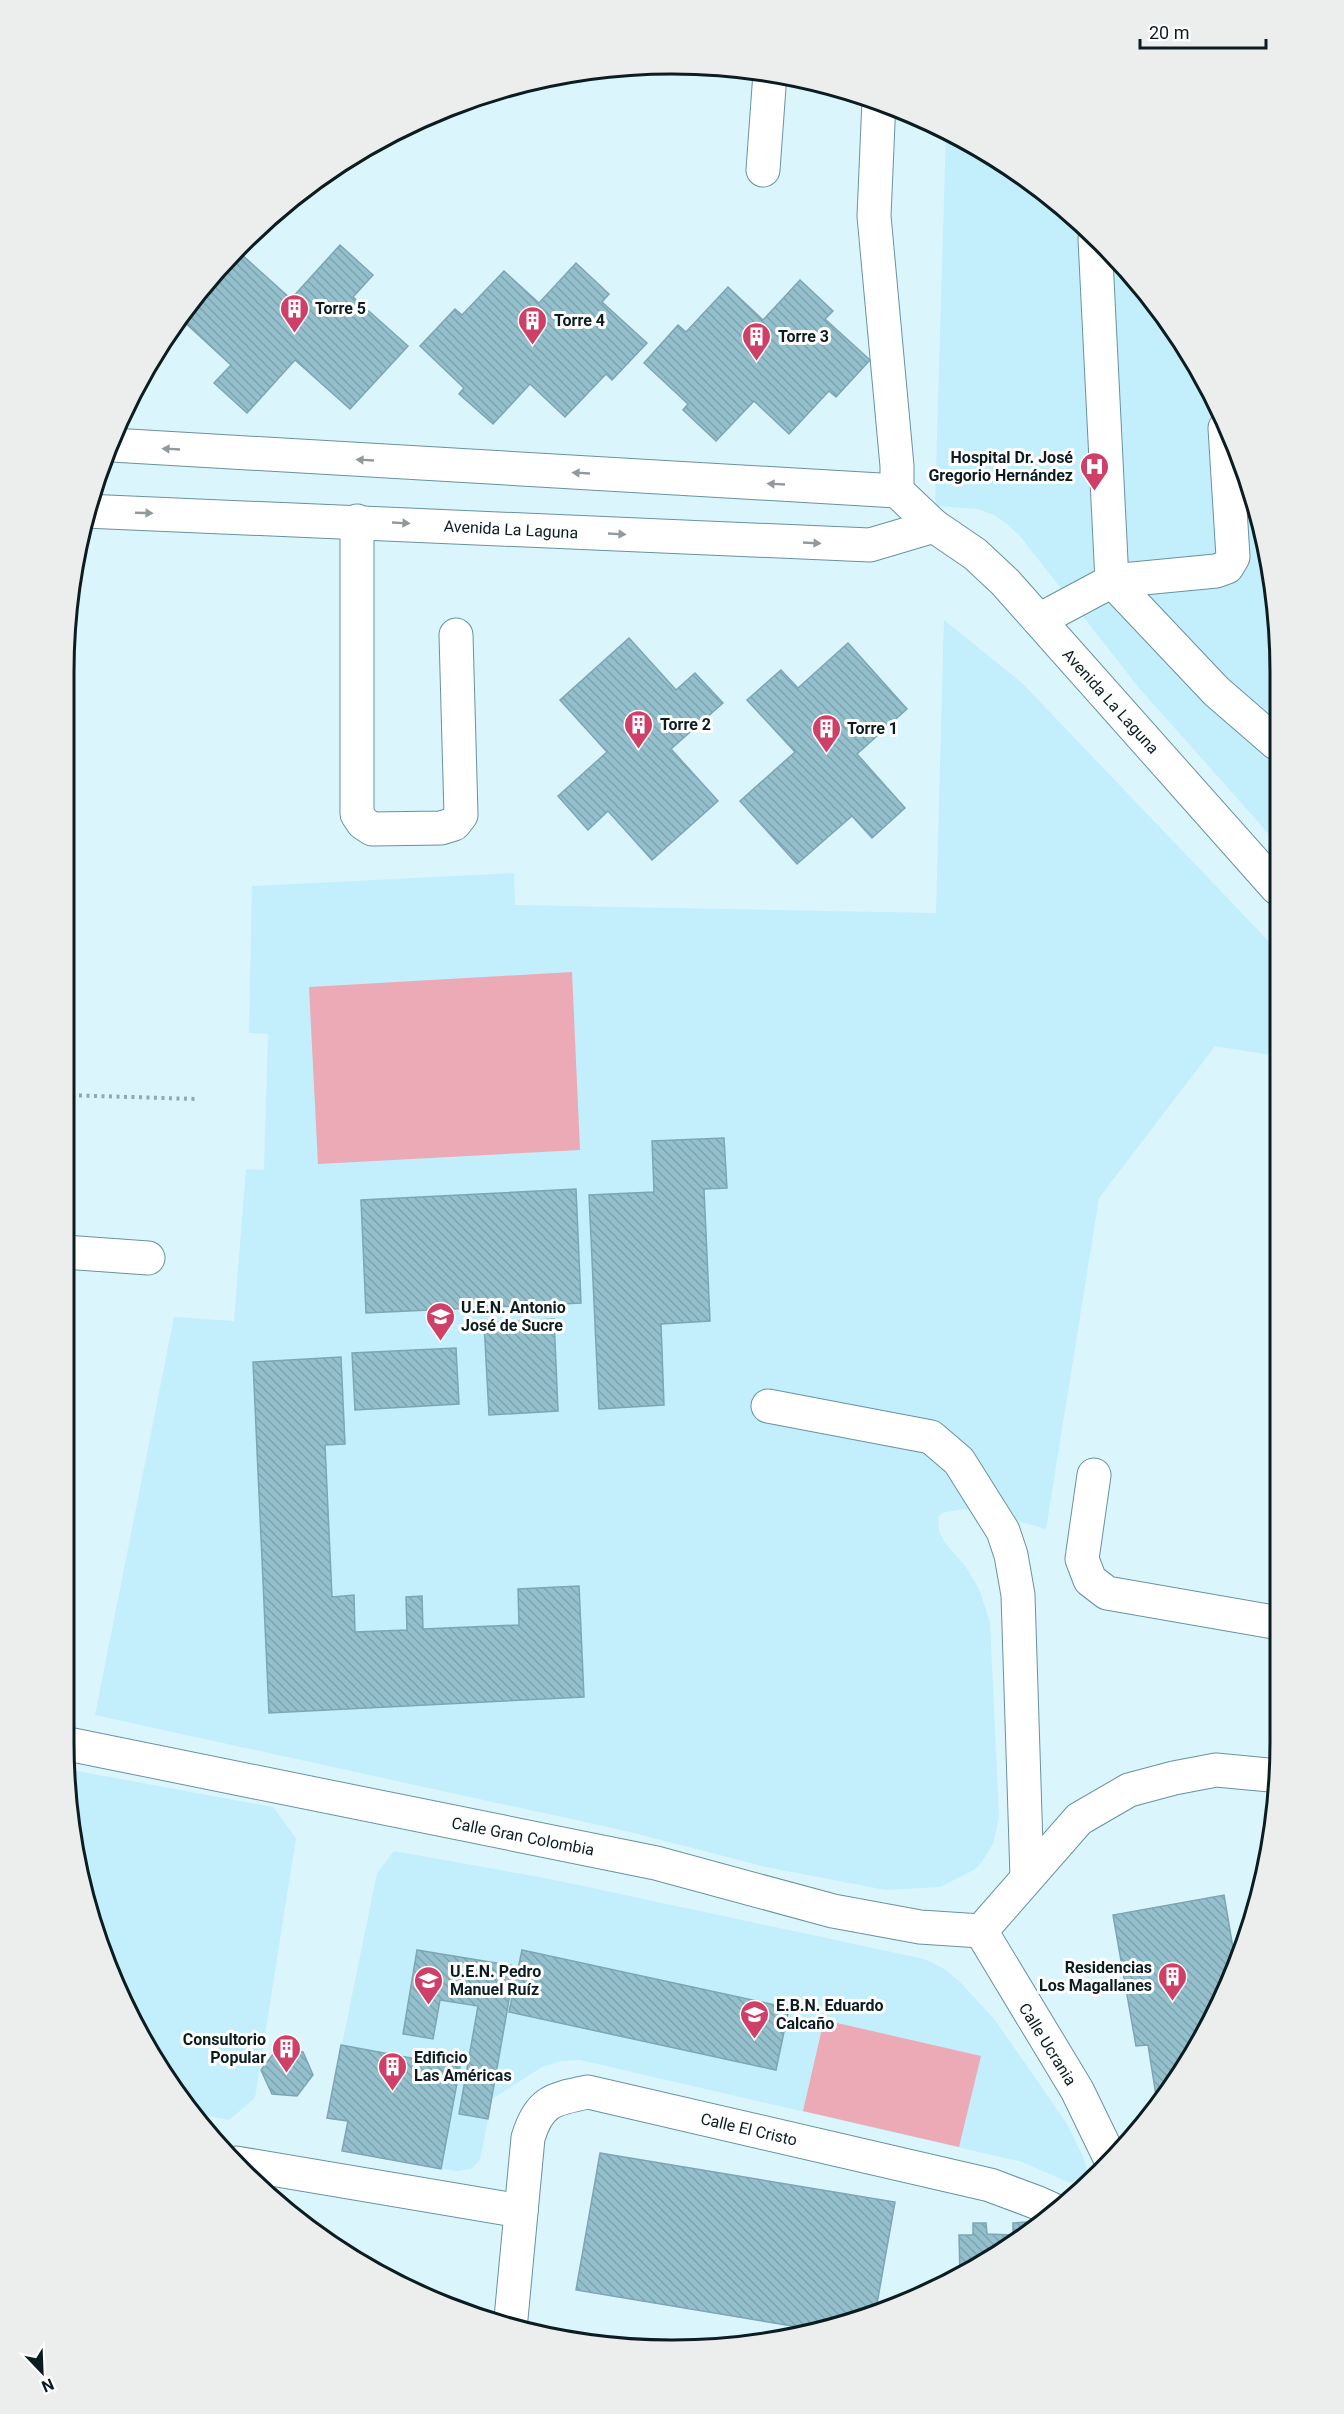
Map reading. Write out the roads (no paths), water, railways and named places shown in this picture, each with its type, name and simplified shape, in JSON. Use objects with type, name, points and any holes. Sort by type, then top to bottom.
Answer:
[{"type":"street","points":[[763,170],[769,82]]},
{"type":"street","points":[[118,446],[897,491],[897,466],[874,216],[879,111]]},
{"type":"street","points":[[1096,250],[1112,581],[1216,691],[1270,739]]},
{"type":"street","points":[[1039,620],[1112,581],[1216,571],[1227,567],[1233,557],[1243,505],[1234,467]]},
{"type":"street","name":"Avenida La Laguna","points":[[897,491],[934,526],[975,554],[1005,582],[1270,880]]},
{"type":"street","name":"Avenida La Laguna","points":[[96,511],[357,521],[870,546],[934,526]]},
{"type":"street","points":[[357,521],[357,814],[363,824],[372,829],[441,828],[454,824],[461,815],[456,635]]},
{"type":"street","points":[[74,1253],[148,1258]]},
{"type":"street","points":[[768,1406],[931,1437],[959,1461],[1003,1531],[1011,1555],[1017,1595],[1028,1877]]},
{"type":"street","points":[[1094,1475],[1082,1559],[1090,1580],[1107,1593],[1270,1621]]},
{"type":"street","name":"Calle Gran Colombia","points":[[74,1745],[656,1863],[833,1911],[920,1927],[981,1931]]},
{"type":"street","points":[[981,1931],[1080,1819],[1129,1790],[1216,1770],[1269,1775]]},
{"type":"street","name":"Calle Ucrania","points":[[981,1931],[1077,2090],[1107,2152]]},
{"type":"street","name":"Calle El Cristo","points":[[511,2318],[528,2138],[534,2117],[544,2107],[561,2097],[588,2092],[990,2185],[1048,2207]]},
{"type":"street","points":[[249,2165],[521,2211]]},
{"type":"place","name":"Torre 5","points":[[294,334]]},
{"type":"place","name":"Torre 4","points":[[533,346]]},
{"type":"place","name":"Torre 3","points":[[757,362]]},
{"type":"place","name":"Hospital Dr. José Gregorio Hernández","points":[[1094,492]]},
{"type":"place","name":"Torre 2","points":[[639,750]]},
{"type":"place","name":"Torre 1","points":[[826,754]]},
{"type":"place","name":"U.E.N. Antonio José de Sucre","points":[[440,1342]]},
{"type":"place","name":"Residencias Los Magallanes","points":[[1173,2002]]},
{"type":"place","name":"U.E.N. Pedro Manuel Ruíz","points":[[429,2006]]},
{"type":"place","name":"E.B.N. Eduardo Calcaño","points":[[755,2040]]},
{"type":"place","name":"Consultorio Popular","points":[[287,2074]]},
{"type":"place","name":"Edificio Las Américas","points":[[393,2092]]}]
